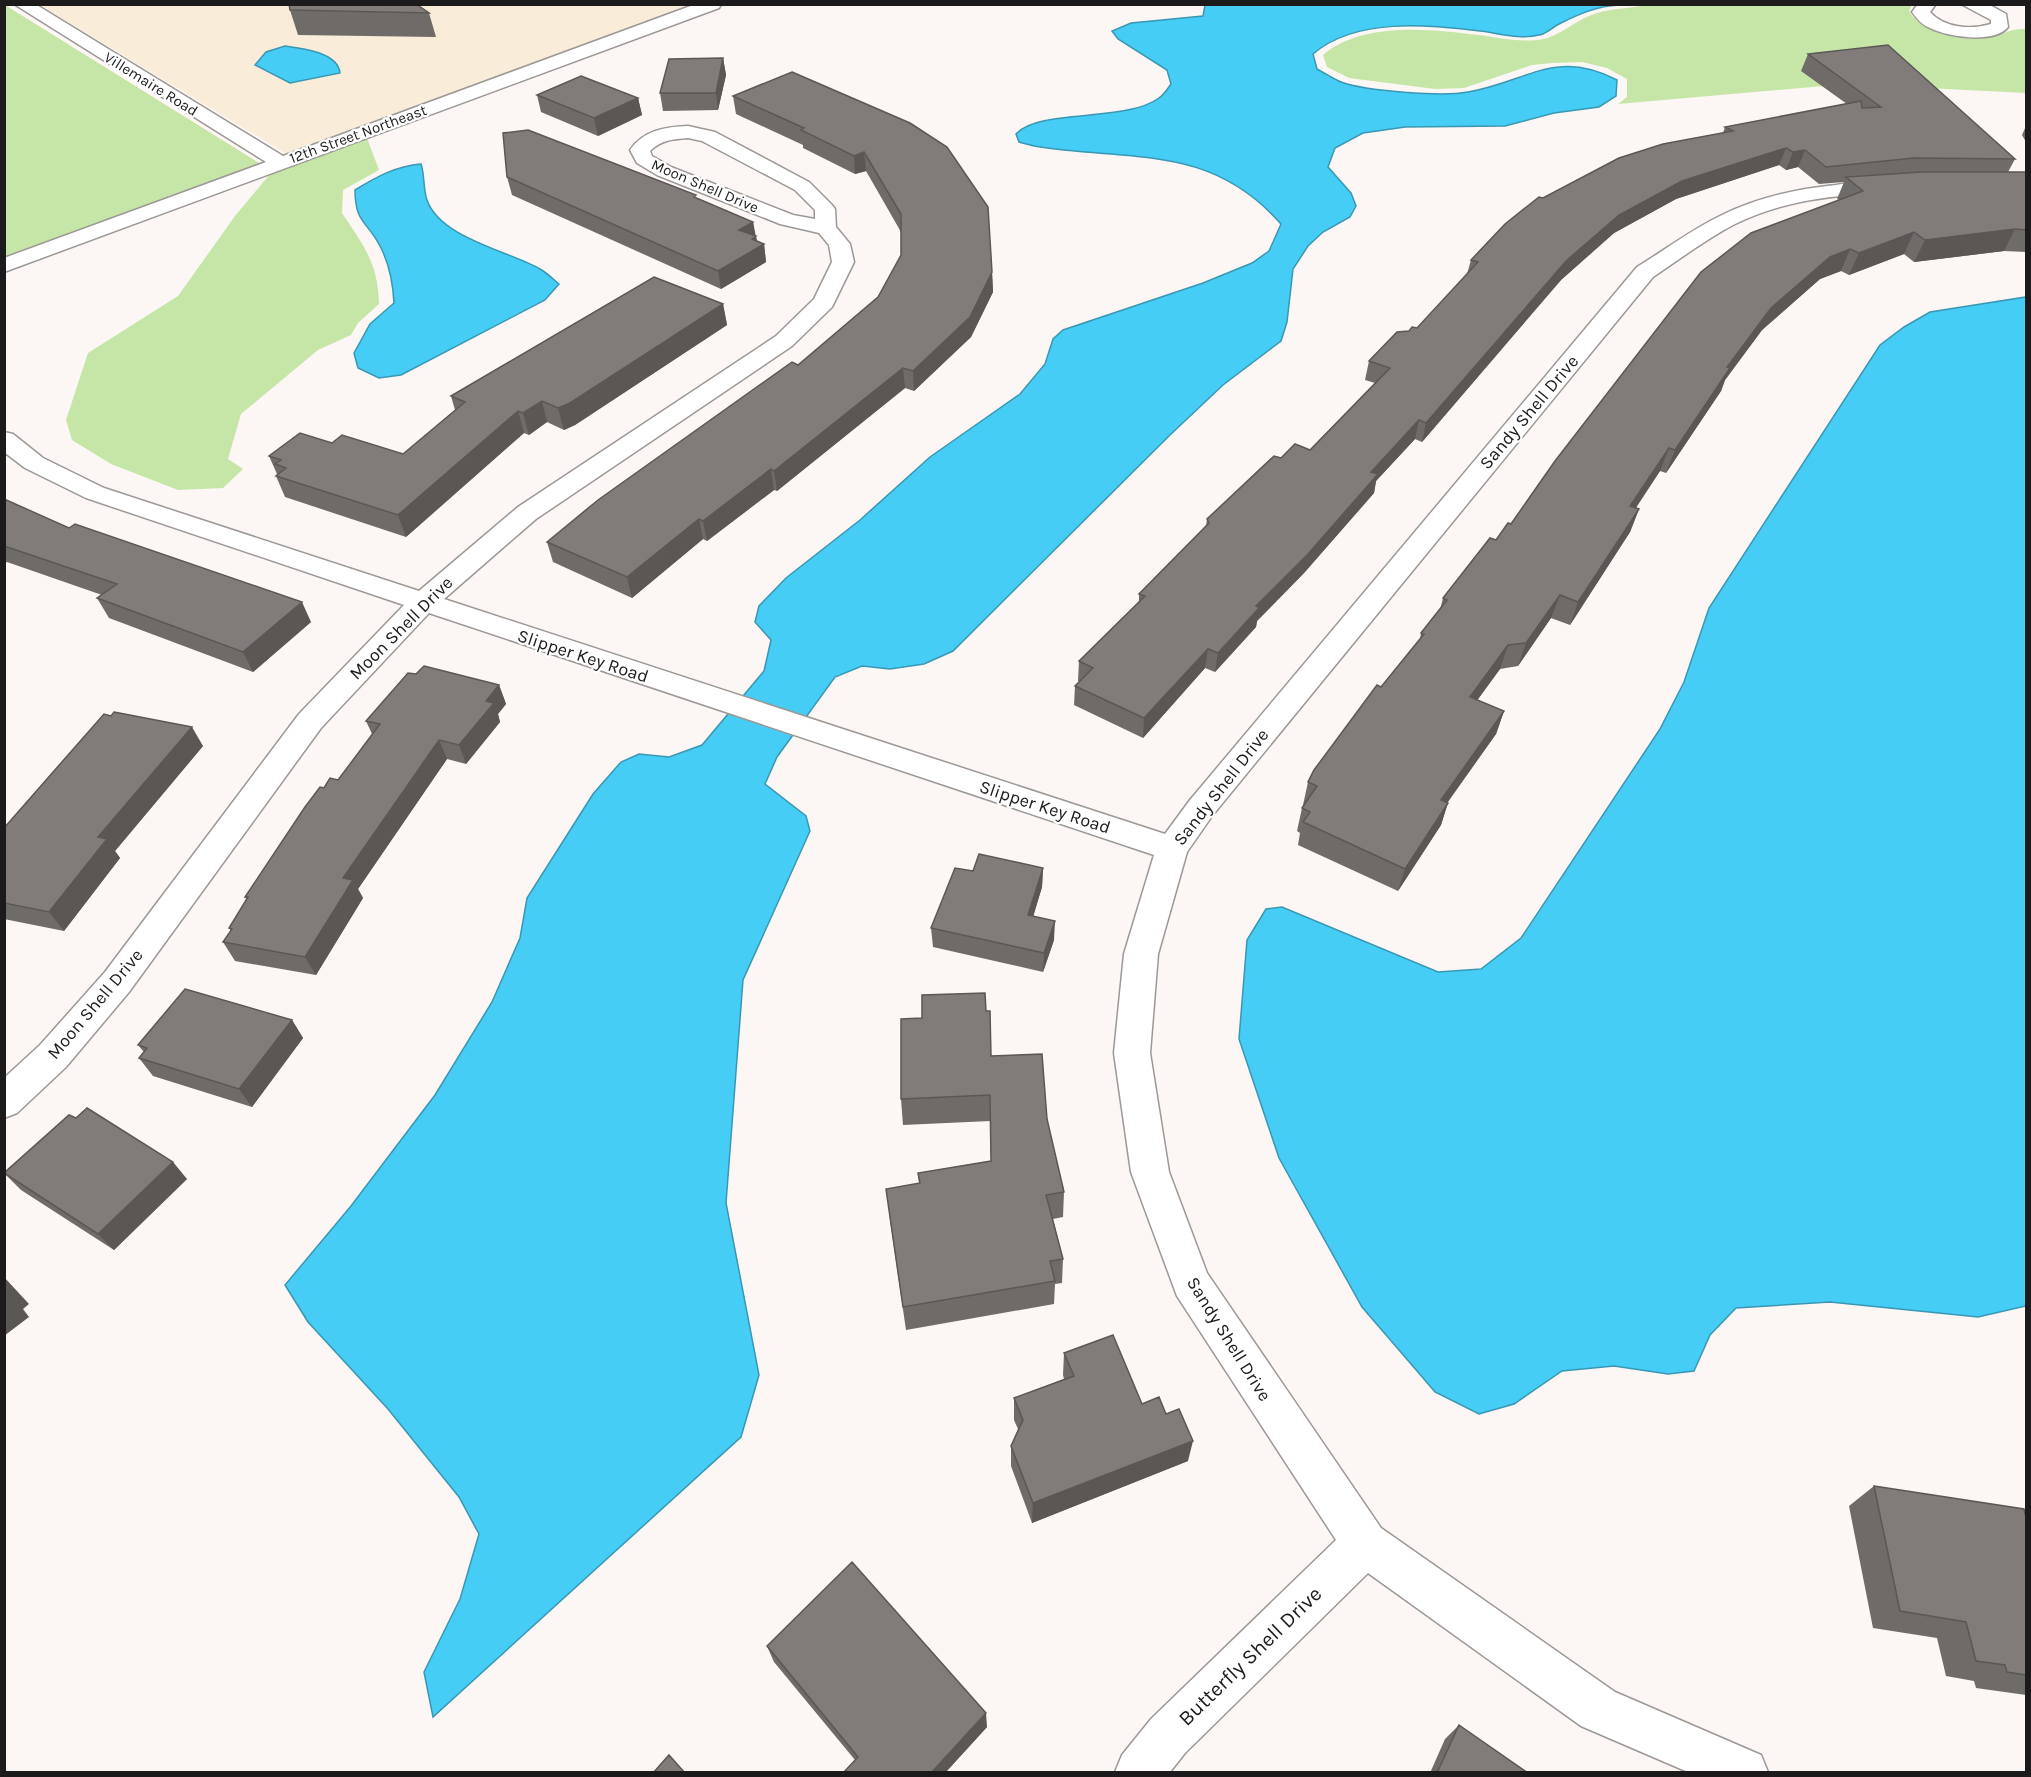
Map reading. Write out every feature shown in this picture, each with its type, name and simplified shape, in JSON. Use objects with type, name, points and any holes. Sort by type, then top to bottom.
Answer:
[{"type":"street","name":"Villemaire Road","points":[[22,4],[281,163]]},
{"type":"street","name":"12th Street Northeast","points":[[4,266],[713,4]]},
{"type":"street","points":[[1928,4],[1921,12],[1923,16],[1953,29],[1984,31],[2010,23],[1969,4]]},
{"type":"street","name":"Moon Shell Drive","points":[[4,1102],[53,1056],[117,982],[310,721],[423,602],[527,513],[784,341],[824,302],[843,262],[839,244],[826,228],[825,209],[802,186],[708,136],[688,132],[667,133],[650,140],[640,150],[644,159],[663,171],[787,220],[826,228]]},
{"type":"street","name":"Sandy Shell Drive","points":[[1744,1773],[1598,1709],[1365,1544],[1191,1283],[1150,1172],[1132,1053],[1141,954],[1172,849],[1201,808],[1645,272],[1728,219],[1777,202],[1863,188],[1910,186]]},
{"type":"street","name":"Slipper Key Road","points":[[4,440],[34,463],[94,493],[1172,849]]},
{"type":"street","name":"Butterfly Shell Drive","points":[[1139,1773],[1168,1736],[1365,1544]]},
{"type":"shaded area","points":[[40,5],[697,5],[287,154]]},
{"type":"green space","points":[[5,5],[261,164],[5,259]]},
{"type":"green space","points":[[1647,5],[1912,5],[1909,11],[1915,19],[1934,30],[1946,33],[1981,37],[2026,29],[2026,93],[1847,84],[1618,104],[1627,97],[1627,79],[1607,68],[1582,62],[1532,65],[1464,88],[1435,89],[1349,78],[1327,67],[1323,55],[1339,44],[1357,37],[1398,30],[1440,31],[1519,40],[1543,39],[1596,13]]},
{"type":"green space","points":[[367,138],[379,170],[343,190],[342,213],[363,245],[373,266],[379,304],[358,323],[351,335],[318,350],[241,414],[228,459],[243,469],[223,488],[178,490],[111,464],[72,440],[66,420],[88,353],[178,296],[235,216],[270,174]]},
{"type":"water","points":[[1205,5],[1619,5],[1588,11],[1544,33],[1532,36],[1438,27],[1393,26],[1350,34],[1330,42],[1313,54],[1317,69],[1341,82],[1368,88],[1423,93],[1468,92],[1541,70],[1576,67],[1595,71],[1617,80],[1616,96],[1599,107],[1554,113],[1505,126],[1405,127],[1363,133],[1335,148],[1328,167],[1351,193],[1356,206],[1350,217],[1323,232],[1308,246],[1293,269],[1287,322],[1281,341],[1223,385],[1170,435],[953,651],[924,664],[890,669],[862,666],[835,677],[777,757],[765,784],[806,816],[810,831],[743,980],[726,1203],[759,1375],[741,1437],[433,1717],[424,1672],[460,1599],[479,1534],[459,1497],[388,1409],[308,1322],[285,1285],[351,1206],[435,1095],[492,1002],[520,938],[527,898],[593,794],[621,762],[639,754],[669,757],[702,745],[764,671],[771,640],[755,622],[759,606],[786,578],[860,520],[930,457],[1020,394],[1045,364],[1053,339],[1063,330],[1203,283],[1252,263],[1269,251],[1281,224],[1254,198],[1225,179],[1166,160],[1034,146],[1019,142],[1016,134],[1027,126],[1043,121],[1126,111],[1144,106],[1159,98],[1171,84],[1167,70],[1118,39],[1112,31],[1131,23],[1203,16]]},
{"type":"water","points":[[285,46],[318,52],[333,60],[340,73],[290,83],[255,65],[266,52]]},
{"type":"water","points":[[421,164],[427,200],[434,213],[446,224],[477,242],[527,262],[548,274],[559,284],[545,300],[401,375],[379,378],[358,368],[354,353],[370,324],[394,303],[393,288],[384,255],[357,210],[355,190],[386,173]]},
{"type":"water","points":[[2026,297],[2026,1306],[1978,1317],[1830,1302],[1736,1308],[1710,1335],[1694,1371],[1668,1374],[1614,1366],[1562,1371],[1514,1404],[1479,1414],[1435,1392],[1362,1307],[1279,1158],[1239,1039],[1247,940],[1266,909],[1282,907],[1438,972],[1481,969],[1521,938],[1660,729],[1684,682],[1709,608],[1880,345],[1904,327],[1930,312]]},
{"type":"building","points":[[289,4],[416,4],[429,13],[290,10]]},
{"type":"building","points":[[1888,45],[2015,159],[1914,158],[1826,167],[1805,150],[1793,152],[1786,148],[1682,181],[1619,215],[1566,261],[1426,423],[1419,420],[1371,472],[1378,474],[1308,554],[1256,606],[1259,608],[1218,653],[1208,649],[1144,718],[1075,686],[1093,668],[1079,661],[1145,596],[1139,594],[1209,523],[1207,519],[1274,456],[1281,458],[1295,444],[1310,450],[1390,368],[1369,361],[1397,332],[1409,331],[1412,327],[1417,328],[1478,262],[1471,260],[1505,224],[1539,197],[1543,198],[1619,158],[1663,144],[1733,131],[1725,127],[1861,101],[1862,108],[1881,107],[1808,54]]},
{"type":"building","points":[[723,58],[716,93],[660,93],[669,59]]},
{"type":"building","points":[[792,72],[910,123],[947,147],[988,207],[992,272],[970,317],[913,371],[903,368],[774,471],[771,469],[703,521],[699,519],[627,577],[547,542],[598,500],[792,362],[798,365],[878,297],[901,255],[901,214],[864,152],[854,156],[801,130],[804,128],[733,96]]},
{"type":"building","points":[[581,76],[638,98],[594,118],[537,95]]},
{"type":"building","points":[[528,130],[696,195],[694,197],[753,222],[739,230],[756,236],[752,239],[764,244],[718,271],[507,177],[503,133]]},
{"type":"building","points":[[1921,172],[2026,172],[2026,230],[2015,229],[1925,240],[1914,232],[1859,253],[1850,249],[1830,257],[1771,308],[1727,367],[1730,368],[1675,450],[1669,448],[1630,506],[1639,509],[1578,602],[1560,595],[1526,643],[1508,645],[1470,697],[1504,711],[1441,800],[1448,803],[1405,869],[1303,822],[1310,812],[1302,808],[1317,786],[1308,782],[1314,770],[1377,685],[1381,687],[1424,634],[1421,633],[1447,600],[1443,598],[1490,538],[1496,540],[1508,523],[1511,524],[1555,461],[1701,272],[1751,233],[1863,191],[1846,177]]},
{"type":"building","points":[[654,277],[723,304],[570,403],[558,408],[542,401],[523,413],[518,411],[398,515],[276,476],[286,468],[275,464],[281,460],[269,456],[300,433],[332,443],[342,435],[403,454],[465,402],[451,396]]},
{"type":"building","points":[[4,499],[69,528],[75,524],[302,602],[243,652],[97,598],[117,584],[4,546]]},
{"type":"building","points":[[424,666],[499,685],[486,701],[494,703],[459,745],[439,740],[343,878],[353,880],[305,957],[223,942],[248,897],[245,897],[305,807],[320,787],[324,788],[330,778],[338,780],[380,724],[366,721],[408,673],[416,674]]},
{"type":"building","points":[[114,712],[192,727],[98,837],[107,839],[49,912],[4,903],[4,828],[104,714],[111,716]]},
{"type":"building","points":[[979,854],[1043,868],[1028,915],[1055,921],[1044,953],[931,928],[955,868],[973,871]]},
{"type":"building","points":[[185,989],[292,1020],[239,1089],[139,1058],[147,1048],[138,1045]]},
{"type":"building","points":[[985,993],[986,1011],[990,1011],[991,1056],[1042,1054],[1047,1119],[1064,1192],[1046,1195],[1063,1259],[1050,1261],[1055,1281],[903,1307],[886,1189],[920,1183],[918,1173],[991,1161],[990,1095],[901,1099],[901,1019],[922,1018],[922,995]]},
{"type":"building","points":[[87,1108],[173,1162],[98,1234],[4,1173],[69,1115],[76,1118]]},
{"type":"building","points":[[1113,1335],[1142,1404],[1159,1397],[1166,1414],[1179,1409],[1193,1441],[1033,1503],[1011,1446],[1023,1420],[1014,1398],[1074,1376],[1064,1353]]},
{"type":"building","points":[[1874,1486],[2024,1509],[2026,1517],[2026,1675],[2007,1672],[2005,1665],[1976,1661],[1966,1622],[1900,1611]]},
{"type":"building","points":[[852,1562],[986,1713],[931,1773],[843,1773],[858,1757],[767,1646]]},
{"type":"building","points":[[1459,1725],[1528,1773],[1437,1773]]},
{"type":"building","points":[[669,1755],[685,1773],[653,1773]]}]
